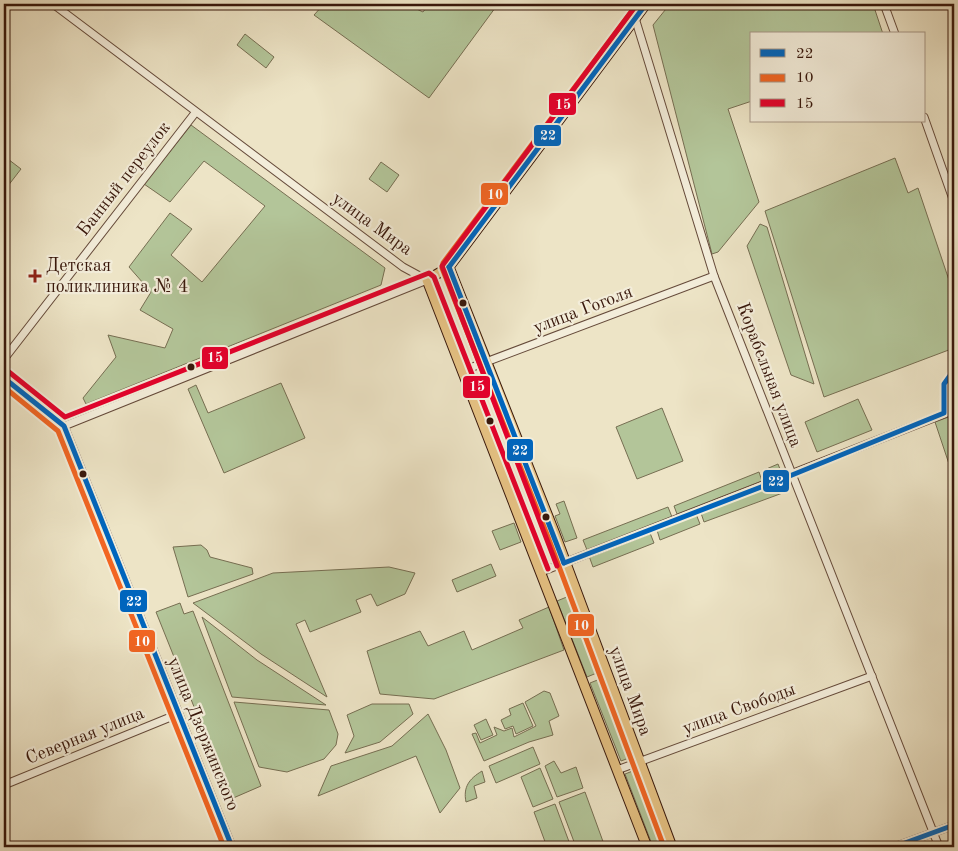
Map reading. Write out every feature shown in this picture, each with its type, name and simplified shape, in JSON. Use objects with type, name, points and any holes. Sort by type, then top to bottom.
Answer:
[{"type":"main road","points":[[646,4],[449,266],[426,280],[647,847]]},
{"type":"main road","name":"улица Мира","points":[[449,266],[488,362],[672,847]]},
{"type":"street","name":"улица Мира","points":[[53,4],[402,268],[426,280]]},
{"type":"street","points":[[884,4],[894,32]]},
{"type":"street","name":"Корабельная улица","points":[[635,18],[714,276],[939,847]]},
{"type":"street","name":"Банный переулок","points":[[4,359],[195,113]]},
{"type":"street","points":[[926,122],[954,202]]},
{"type":"street","name":"улица Гоголя","points":[[462,371],[714,276]]},
{"type":"street","points":[[64,426],[426,280]]},
{"type":"street","name":"улица Дзержинского","points":[[4,378],[64,426],[232,847]]},
{"type":"street","points":[[541,572],[954,410]]},
{"type":"street","name":"улица Свободы","points":[[617,770],[872,676]]},
{"type":"street","name":"Северная улица","points":[[4,785],[178,714]]},
{"type":"street","points":[[894,847],[954,824]]},
{"type":"green space","points":[[324,4],[406,4],[423,12],[429,4],[498,4],[429,98],[314,15]]},
{"type":"green space","points":[[670,4],[873,4],[882,32],[750,32],[750,102],[728,109],[759,202],[718,252],[712,254],[653,25]]},
{"type":"green space","points":[[245,34],[274,57],[266,68],[237,45]]},
{"type":"green space","points":[[191,125],[385,268],[381,285],[86,404],[83,398],[116,357],[108,335],[165,348],[173,329],[140,310],[151,292],[129,267],[170,213],[192,229],[171,255],[202,282],[265,206],[204,161],[170,202],[144,184]]},
{"type":"green space","points":[[4,156],[21,169],[4,191]]},
{"type":"green space","points":[[895,158],[908,193],[918,188],[954,295],[954,348],[824,397],[765,211]]},
{"type":"green space","points":[[381,162],[399,175],[387,192],[369,179]]},
{"type":"green space","points":[[760,224],[767,227],[814,384],[791,375],[747,246]]},
{"type":"green space","points":[[281,383],[305,438],[224,473],[188,389],[196,385],[208,413]]},
{"type":"green space","points":[[858,399],[872,430],[817,452],[805,422]]},
{"type":"green space","points":[[662,408],[683,461],[637,479],[616,427]]},
{"type":"green space","points":[[954,415],[954,479],[935,422]]},
{"type":"green space","points":[[778,464],[782,474],[768,480],[764,470]]},
{"type":"green space","points":[[759,472],[762,481],[677,514],[674,506]]},
{"type":"green space","points":[[784,482],[788,491],[704,522],[701,513]]},
{"type":"green space","points":[[564,501],[577,538],[565,542],[555,516],[560,514],[556,504]]},
{"type":"green space","points":[[668,507],[672,517],[587,550],[583,540]]},
{"type":"green space","points":[[696,514],[700,524],[660,540],[657,530]]},
{"type":"green space","points":[[514,523],[521,542],[500,550],[492,531]]},
{"type":"green space","points":[[650,533],[654,543],[593,567],[589,556]]},
{"type":"green space","points":[[201,545],[207,550],[210,557],[252,568],[253,574],[188,597],[173,547]]},
{"type":"green space","points":[[491,564],[496,576],[457,592],[452,580]]},
{"type":"green space","points":[[389,567],[415,573],[405,594],[377,606],[371,594],[356,600],[361,612],[310,632],[305,620],[296,624],[327,697],[261,654],[193,603],[273,573]]},
{"type":"green space","points":[[574,594],[604,670],[587,677],[557,601]]},
{"type":"green space","points":[[180,603],[184,614],[193,611],[261,786],[231,799],[156,612]]},
{"type":"green space","points":[[549,607],[564,650],[434,699],[380,694],[367,651],[420,631],[428,646],[464,631],[472,650],[523,628],[519,620]]},
{"type":"green space","points":[[202,617],[257,660],[326,705],[232,697]]},
{"type":"green space","points":[[605,677],[637,755],[621,761],[590,683]]},
{"type":"green space","points":[[544,691],[550,693],[559,716],[549,721],[553,735],[529,742],[484,761],[472,734],[476,733],[480,743],[497,735],[494,727],[504,731],[512,728],[514,737],[536,726],[525,702]]},
{"type":"green space","points":[[234,702],[329,710],[338,734],[336,745],[324,759],[287,772],[259,767]]},
{"type":"green space","points":[[523,703],[533,726],[516,734],[513,726],[505,729],[501,720],[511,715],[509,709]]},
{"type":"green space","points":[[372,704],[409,704],[413,714],[380,742],[345,753],[354,736],[347,715]]},
{"type":"green space","points":[[428,714],[446,750],[460,788],[440,813],[416,756],[318,796],[331,766],[392,746]]},
{"type":"green space","points":[[486,719],[493,735],[481,740],[474,725]]},
{"type":"green space","points":[[533,747],[540,764],[496,783],[489,766]]},
{"type":"green space","points":[[554,761],[561,773],[576,767],[583,788],[557,797],[545,766]]},
{"type":"green space","points":[[540,768],[553,799],[533,807],[521,777]]},
{"type":"green space","points":[[638,769],[668,847],[653,847],[625,774]]},
{"type":"green space","points":[[482,771],[485,782],[474,786],[477,798],[466,802],[465,792],[468,784]]},
{"type":"green space","points":[[585,792],[605,847],[576,847],[559,802]]},
{"type":"green space","points":[[555,804],[571,847],[547,847],[534,812]]},
{"type":"transit line","name":"10","points":[[637,4],[443,263],[442,268],[548,537],[664,847]]},
{"type":"transit line","name":"15","points":[[557,566],[442,266],[637,4]]},
{"type":"transit line","name":"22","points":[[449,267],[646,4]]},
{"type":"transit line","name":"22","points":[[449,267],[564,563]]},
{"type":"transit line","name":"15","points":[[9,372],[65,417],[429,273],[434,277],[548,569]]},
{"type":"transit line","name":"22","points":[[564,563],[792,475],[944,413],[944,384],[954,370]]},
{"type":"transit line","name":"22","points":[[4,378],[64,426],[232,847]]},
{"type":"transit line","name":"10","points":[[4,387],[58,431],[224,847]]},
{"type":"transit line","name":"22","points":[[894,847],[954,825]]},
{"type":"place","name":"Детская поликлиника № 4","points":[[35,276]]}]
